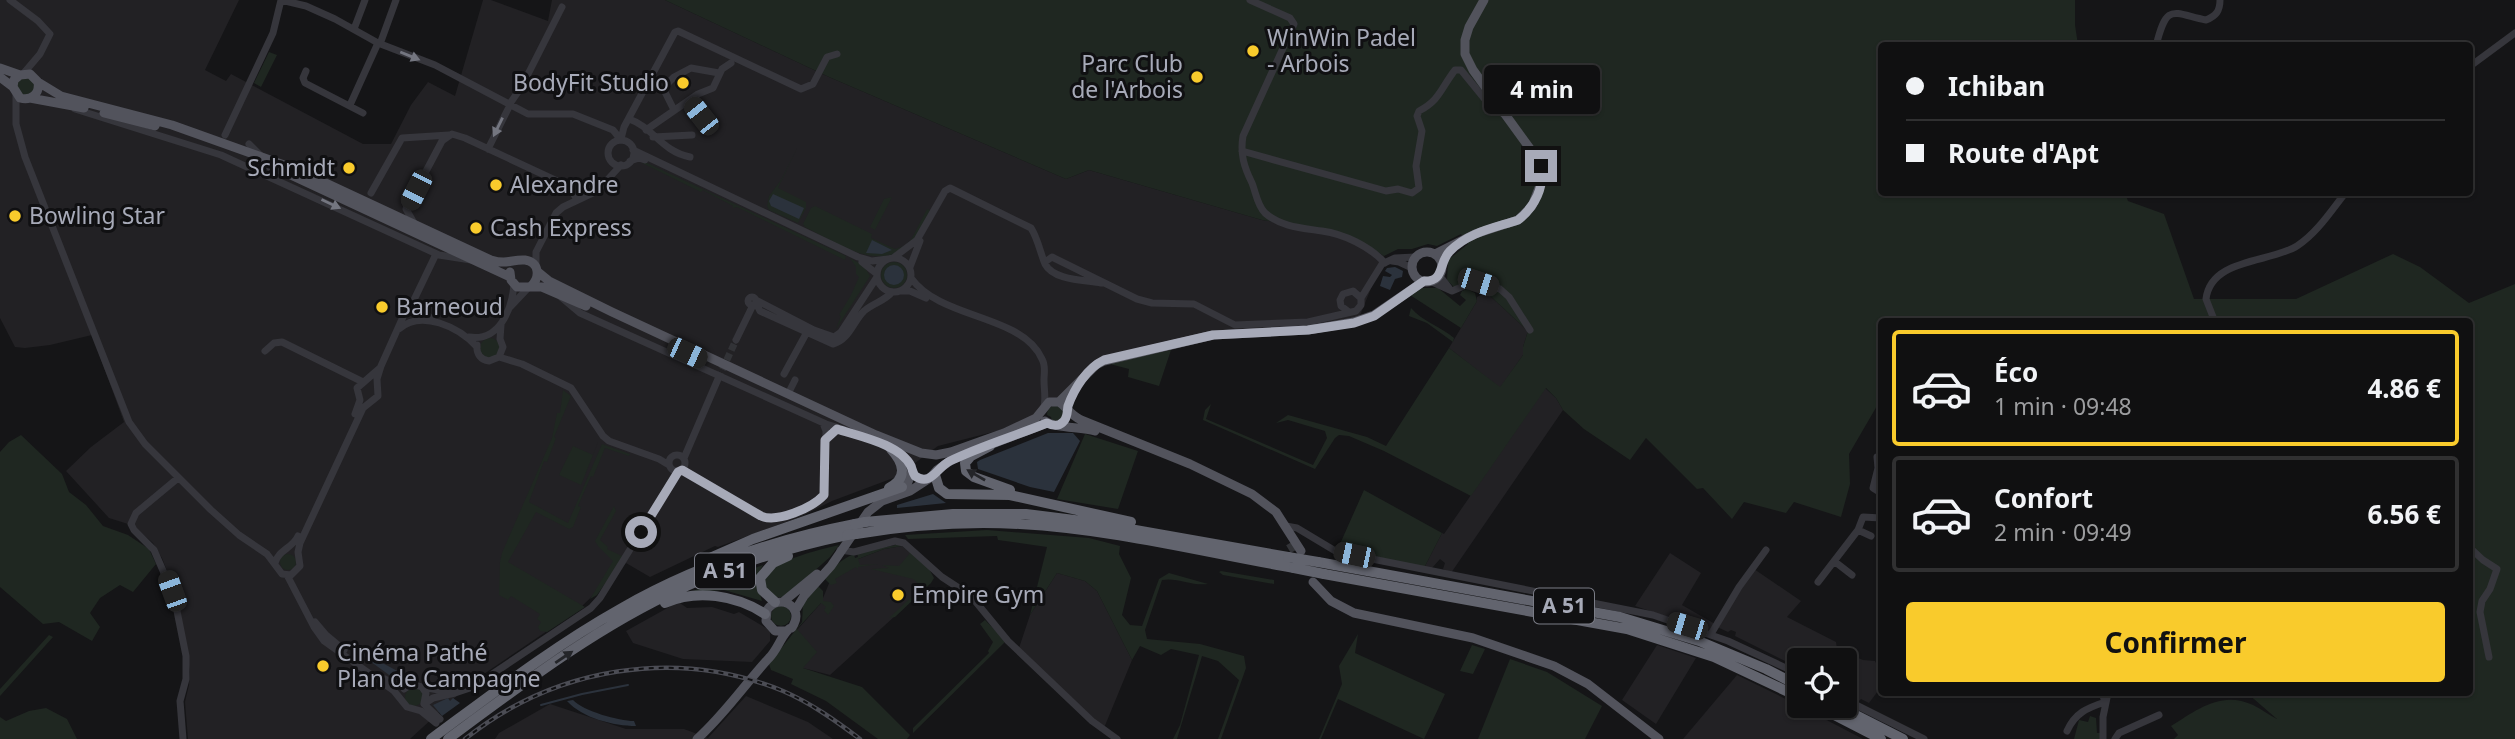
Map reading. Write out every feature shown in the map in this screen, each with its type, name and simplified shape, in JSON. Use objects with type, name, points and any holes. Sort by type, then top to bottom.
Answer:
[{"type":"highway","points":[[990,446],[965,461],[964,466],[968,473],[1018,493],[1063,506]]},
{"type":"highway","points":[[879,495],[902,478],[902,465],[891,449]]},
{"type":"highway","points":[[932,475],[939,488],[947,494],[1002,494],[1284,557]]},
{"type":"highway","points":[[659,588],[671,577],[738,546],[902,487]]},
{"type":"highway","name":"A 51","points":[[448,739],[611,626],[656,600],[705,578],[763,557],[953,514],[1026,514],[1090,522],[1620,617],[1699,641],[1787,680]]},
{"type":"highway","name":"A 51","points":[[431,739],[564,644],[620,608],[731,557],[778,541],[921,526],[994,523],[1104,534],[1293,568],[1318,579],[1627,629],[1714,657],[1787,691]]},
{"type":"highway","points":[[779,602],[765,593],[760,584],[761,575],[769,566],[788,555],[851,535]]},
{"type":"highway","points":[[611,626],[626,623],[666,602],[692,595],[730,598],[745,602],[765,614]]},
{"type":"highway","points":[[1857,716],[1903,739]]},
{"type":"highway","points":[[1840,718],[1881,739]]},
{"type":"main road","points":[[1435,254],[1464,239],[1518,220],[1528,211],[1540,190],[1542,180],[1541,166],[1473,70],[1465,54],[1467,34],[1484,0]]},
{"type":"main road","points":[[0,68],[35,79],[61,96],[172,125],[317,178],[491,260],[531,263],[549,281],[600,306],[876,435],[924,453],[936,460],[932,475]]},
{"type":"main road","points":[[15,91],[14,80],[22,74]]},
{"type":"main road","points":[[0,77],[29,99],[61,103],[172,131],[268,165],[478,261],[520,288],[556,292],[863,435],[891,449],[919,479],[932,475]]},
{"type":"main road","points":[[29,99],[36,93],[35,79]]},
{"type":"main road","points":[[701,738],[777,649],[786,631],[795,623],[795,611],[804,596],[831,566],[870,510],[908,482],[912,460],[924,453],[940,455],[951,452],[1027,423],[1080,382],[1096,365],[1114,358],[1213,335],[1308,330],[1354,323],[1374,316],[1398,297],[1440,275],[1442,264],[1450,251],[1464,239]]},
{"type":"main road","points":[[1398,297],[1413,271],[1415,257],[1426,251],[1435,254],[1442,264]]},
{"type":"main road","points":[[512,281],[512,267],[520,261]]},
{"type":"main road","points":[[530,287],[537,279],[537,270]]},
{"type":"main road","points":[[1413,271],[1427,281]]},
{"type":"main road","points":[[1060,425],[1066,419],[1080,382]]},
{"type":"main road","points":[[1056,401],[1081,420],[1190,464],[1252,494],[1272,508],[1286,526],[1291,539]]},
{"type":"main road","points":[[1043,410],[1047,423]]},
{"type":"main road","points":[[892,496],[910,491],[953,459],[1047,423],[1125,439]]},
{"type":"main road","points":[[1190,464],[1257,504],[1272,516],[1301,551]]},
{"type":"main road","points":[[765,662],[775,641],[766,621],[765,614],[769,606],[805,585],[851,535]]},
{"type":"main road","points":[[1318,579],[1329,594],[1343,604],[1396,621],[1473,638],[1554,666],[1588,684],[1659,739]]},
{"type":"main road","points":[[779,602],[795,611]]},
{"type":"main road","points":[[772,630],[786,631]]},
{"type":"street","points":[[10,0],[38,21],[50,34],[35,61],[22,74]]},
{"type":"street","points":[[225,135],[273,33],[281,0],[297,2],[379,43],[435,65],[530,114],[573,114],[611,129],[628,144],[858,257],[872,261],[891,258],[903,260],[910,267]]},
{"type":"street","points":[[354,29],[365,0]]},
{"type":"street","points":[[350,105],[396,0]]},
{"type":"street","points":[[1250,0],[1287,17],[1294,24],[1243,136],[1245,171],[1259,206],[1266,214],[1288,225],[1338,235],[1372,251],[1386,262],[1399,262],[1413,271]]},
{"type":"street","points":[[2158,42],[2169,16],[2180,12],[2206,20],[2216,15],[2220,0]]},
{"type":"street","points":[[488,149],[562,7]]},
{"type":"street","points":[[611,129],[622,128],[629,120],[675,32],[678,31],[801,89],[814,82],[827,57],[837,54]]},
{"type":"street","points":[[2473,64],[2515,33]]},
{"type":"street","points":[[35,61],[35,79]]},
{"type":"street","points":[[646,130],[674,110],[715,87],[719,73],[731,63]]},
{"type":"street","points":[[674,110],[665,92],[666,85],[674,77],[694,68],[719,73]]},
{"type":"street","points":[[1242,151],[1386,191],[1412,193],[1419,187],[1416,166],[1422,131],[1417,116],[1419,111],[1429,107],[1442,93],[1455,70],[1461,70],[1492,108],[1507,116]]},
{"type":"street","points":[[306,71],[303,78],[305,83],[363,113]]},
{"type":"street","points":[[15,91],[16,124],[25,157],[125,414],[140,437],[224,523],[261,549],[275,563],[278,571],[287,575],[321,637],[402,699],[407,707],[426,713],[438,721],[424,704]]},
{"type":"street","points":[[15,111],[29,99]]},
{"type":"street","points":[[689,101],[708,125]]},
{"type":"street","points":[[61,103],[84,113],[191,144],[279,180],[436,254],[478,261]]},
{"type":"street","points":[[629,120],[640,123],[671,150],[690,157]]},
{"type":"street","points":[[629,120],[630,161]]},
{"type":"street","points":[[606,180],[611,167],[608,153],[612,144],[611,129]]},
{"type":"street","points":[[414,223],[406,209],[442,141],[450,135]]},
{"type":"street","points":[[371,193],[402,138],[457,135],[570,187],[577,200]]},
{"type":"street","points":[[653,137],[692,135]]},
{"type":"street","points":[[249,144],[262,157]]},
{"type":"street","points":[[612,144],[628,144]]},
{"type":"street","points":[[537,270],[534,257],[558,211],[591,195],[621,165],[641,158],[857,259],[870,266],[884,288],[917,293],[1022,340],[1033,351],[1044,377]]},
{"type":"street","points":[[610,159],[621,165]]},
{"type":"street","points":[[268,165],[279,180]]},
{"type":"street","points":[[753,304],[834,337],[841,332],[877,276],[880,265],[915,242],[945,191],[952,188],[1030,227],[1051,270],[1073,279],[1109,285]]},
{"type":"street","points":[[2213,318],[2206,299],[2214,280],[2231,268],[2297,246],[2317,229],[2343,196]]},
{"type":"street","points":[[753,304],[760,311],[829,343],[837,344],[844,339],[863,313],[909,283],[910,267],[927,224]]},
{"type":"street","points":[[520,261],[534,252],[540,244]]},
{"type":"street","points":[[1040,245],[1052,257],[1144,301],[1179,302],[1201,307],[1236,325],[1308,322],[1349,312],[1359,308],[1359,295],[1386,262],[1395,258],[1415,257]]},
{"type":"street","points":[[363,401],[377,399],[381,366],[436,254]]},
{"type":"street","points":[[1045,262],[1052,257]]},
{"type":"street","points":[[1073,279],[1077,274],[1075,268]]},
{"type":"street","points":[[1440,275],[1452,291]]},
{"type":"street","points":[[911,278],[934,298],[1014,332],[1030,342],[1043,359],[1043,410]]},
{"type":"street","points":[[508,310],[512,281]]},
{"type":"street","points":[[1427,281],[1452,291],[1473,282],[1500,289],[1509,297],[1530,330]]},
{"type":"street","points":[[501,354],[501,324],[508,310],[530,287]]},
{"type":"street","points":[[1331,317],[1346,291],[1359,295]]},
{"type":"street","points":[[556,292],[580,313],[823,423],[863,435]]},
{"type":"street","points":[[1340,303],[1343,309],[1349,312]]},
{"type":"street","points":[[736,340],[753,304]]},
{"type":"street","points":[[409,307],[420,306],[433,321],[465,336],[486,360],[493,361],[501,354]]},
{"type":"street","points":[[409,307],[407,316],[416,320],[433,321]]},
{"type":"street","points":[[398,330],[416,320],[423,311]]},
{"type":"street","points":[[477,347],[485,336],[501,324]]},
{"type":"street","points":[[784,374],[807,332]]},
{"type":"street","points":[[465,336],[500,339]]},
{"type":"street","points":[[265,351],[274,342],[282,342],[362,383],[373,382],[378,386]]},
{"type":"street","points":[[501,354],[575,390],[596,429],[609,441],[677,464],[769,520],[813,504],[824,495],[823,423]]},
{"type":"street","points":[[362,383],[381,366]]},
{"type":"street","points":[[415,709],[433,698],[473,687],[591,608],[615,575],[664,492],[690,443],[718,380]]},
{"type":"street","points":[[790,390],[795,380]]},
{"type":"street","points":[[362,383],[363,401],[300,543],[300,564],[296,581],[316,622],[326,635],[390,683],[407,687]]},
{"type":"street","points":[[1044,389],[1056,401]]},
{"type":"street","points":[[275,563],[283,551],[296,540],[363,401]]},
{"type":"street","points":[[825,440],[837,429]]},
{"type":"street","points":[[1877,457],[1878,468],[1873,488],[1878,492]]},
{"type":"street","points":[[178,478],[136,513],[131,524],[154,550],[174,596],[186,656],[186,679],[180,701],[183,739]]},
{"type":"street","points":[[1818,582],[1858,530],[1863,517],[1878,518]]},
{"type":"street","points":[[1286,526],[1297,528],[1315,540]]},
{"type":"street","points":[[1858,530],[1871,536]]},
{"type":"street","points":[[851,535],[854,552],[901,541],[942,576],[971,596],[1008,641],[1092,721],[1117,739]]},
{"type":"street","points":[[1291,539],[1304,535],[1337,552],[1631,610],[1711,634],[1787,669]]},
{"type":"street","points":[[261,549],[293,551],[298,556]]},
{"type":"street","points":[[1711,634],[1739,587],[1766,550]]},
{"type":"street","points":[[2473,551],[2497,569],[2490,589],[2482,601],[2480,612],[2489,657]]},
{"type":"street","points":[[1834,561],[1852,575]]},
{"type":"street","points":[[287,575],[298,570]]},
{"type":"street","points":[[402,699],[402,692],[416,684],[455,692]]},
{"type":"street","points":[[422,687],[426,697],[424,704]]},
{"type":"street","points":[[2103,696],[2105,702]]},
{"type":"street","points":[[2103,739],[2107,696]]},
{"type":"street","points":[[2067,731],[2080,712],[2105,702]]},
{"type":"street","points":[[1857,706],[1924,739]]},
{"type":"street","points":[[2115,739],[2119,733],[2159,715]]},
{"type":"shaded area","points":[[0,0],[239,0],[205,70],[226,81],[231,74],[363,144],[391,144],[411,105],[428,82],[455,96],[483,0],[491,0],[548,21],[552,0],[665,0],[829,77],[1066,179],[1089,170],[1262,220],[1309,227],[1358,240],[1384,256],[1359,318],[1328,325],[1211,333],[1107,358],[1036,415],[997,431],[938,446],[896,477],[832,501],[802,516],[715,546],[650,577],[626,563],[578,610],[472,682],[410,739],[188,739],[185,702],[190,671],[177,597],[162,558],[153,543],[139,531],[109,518],[66,471],[91,447],[124,422],[92,335],[50,345],[15,347],[0,318]]},
{"type":"shaded area","points":[[665,0],[2075,0],[2078,42],[1878,42],[1878,196],[2126,196],[2128,201],[2164,214],[2194,299],[2296,299],[2393,254],[2420,267],[2469,303],[2515,284],[2515,739],[2174,739],[2178,735],[2171,726],[2210,704],[2230,700],[2253,705],[2277,719],[2250,696],[2473,696],[2473,318],[1878,318],[1878,404],[1849,454],[1850,484],[1841,517],[1794,502],[1786,513],[1744,502],[1732,519],[1703,488],[1697,489],[1646,438],[1630,460],[1584,429],[1563,410],[1546,388],[1471,496],[1349,436],[1339,435],[1335,438],[1315,469],[1203,420],[1205,410],[1211,404],[1206,419],[1313,465],[1327,438],[1325,431],[1288,420],[1276,423],[1288,415],[1367,437],[1386,446],[1449,348],[1500,387],[1523,355],[1528,331],[1486,292],[1465,282],[1454,287],[1447,280],[1448,260],[1468,244],[1461,234],[1437,246],[1428,244],[1412,249],[1398,249],[1384,256],[1358,240],[1309,227],[1262,220],[1089,170],[1066,179],[829,77]]},
{"type":"shaded area","points":[[269,52],[277,55],[261,87],[254,83]]},
{"type":"shaded area","points":[[29,77],[33,80],[35,92],[22,96],[16,85],[21,78]]},
{"type":"shaded area","points":[[797,148],[778,188],[806,202],[806,208],[798,223],[769,210],[767,206],[769,196],[781,180]]},
{"type":"shaded area","points":[[645,162],[846,256],[845,260],[642,163]]},
{"type":"shaded area","points":[[773,194],[804,208],[799,219],[771,206],[769,201]]},
{"type":"shaded area","points":[[892,197],[875,230],[870,227],[884,199]]},
{"type":"shaded area","points":[[815,206],[872,234],[871,238],[895,249],[911,240],[927,209],[930,210],[910,243],[898,252],[871,256],[843,247],[805,227],[803,224],[811,208]]},
{"type":"shaded area","points":[[872,240],[892,250],[882,254],[866,253]]},
{"type":"shaded area","points":[[850,258],[864,266],[870,276],[836,329],[841,316],[839,315],[859,277]]},
{"type":"shaded area","points":[[894,262],[904,265],[907,275],[904,285],[894,288],[884,285],[881,275],[884,265]]},
{"type":"shaded area","points":[[894,265],[901,268],[904,275],[901,282],[894,285],[887,282],[884,275],[887,268]]},
{"type":"shaded area","points":[[1395,267],[1403,271],[1402,277],[1395,279],[1390,290],[1380,286],[1383,276],[1392,275],[1385,271],[1387,268]]},
{"type":"shaded area","points":[[1422,288],[1438,288],[1460,306],[1466,300],[1460,295],[1467,289],[1475,293],[1477,301],[1461,328],[1410,295]]},
{"type":"shaded area","points":[[1486,292],[1528,331],[1523,355],[1500,388],[1449,348],[1477,297]]},
{"type":"shaded area","points":[[1411,308],[1454,338],[1453,342],[1427,323],[1409,316]]},
{"type":"shaded area","points":[[490,338],[497,341],[500,348],[497,355],[490,358],[483,355],[480,348],[483,341]]},
{"type":"shaded area","points":[[1171,350],[1159,386],[1128,377],[1129,369],[1106,363]]},
{"type":"shaded area","points":[[1545,388],[1556,398],[1563,410],[1451,573],[1443,569],[1445,563],[1440,559],[1432,568],[1424,568],[1442,533],[1444,534]]},
{"type":"shaded area","points":[[563,390],[571,396],[529,502],[568,523],[602,444],[630,454],[629,456],[605,448],[578,506],[581,507],[573,527],[569,529],[536,512],[508,562],[585,607],[547,632],[540,631],[538,627],[541,622],[537,619],[540,614],[511,596],[508,600],[499,595],[500,562],[552,438],[557,413],[560,413]]},
{"type":"shaded area","points":[[1057,404],[1064,410],[1063,418],[1052,422],[1047,413]]},
{"type":"shaded area","points":[[1048,433],[1073,433],[1080,441],[1054,492],[1030,487],[978,469],[977,462],[980,460]]},
{"type":"shaded area","points":[[1085,434],[1138,451],[1118,509],[1057,499]]},
{"type":"shaded area","points":[[21,435],[62,474],[69,492],[86,505],[103,526],[128,535],[149,549],[156,564],[133,592],[120,585],[100,598],[90,613],[100,627],[92,641],[59,622],[43,624],[0,587],[0,452],[9,442]]},
{"type":"shaded area","points":[[573,446],[593,455],[581,485],[559,475]]},
{"type":"shaded area","points":[[1364,490],[1442,533],[1424,568],[1371,557],[1364,551],[1340,544]]},
{"type":"shaded area","points":[[933,494],[946,503],[897,508],[897,505]]},
{"type":"shaded area","points":[[614,506],[616,511],[600,540],[607,549],[624,557],[597,595],[590,599],[613,561],[595,541]]},
{"type":"shaded area","points":[[987,530],[1089,538],[1120,546],[1119,554],[1131,578],[1122,615],[1130,625],[1142,626],[1159,579],[1169,573],[1208,584],[1162,580],[1145,630],[1147,639],[1200,644],[1244,656],[1246,668],[1221,739],[1218,739],[1239,680],[1218,661],[1202,656],[1177,739],[1173,739],[1180,725],[1199,655],[1171,649],[1161,655],[1140,646],[1132,660],[1097,591],[1085,581],[1057,573],[1030,615],[1047,547],[998,540],[997,536],[908,539],[905,535]]},
{"type":"shaded area","points":[[900,544],[928,567],[934,578],[895,617],[889,618],[922,587],[913,579],[871,569],[889,568],[882,565],[899,566],[910,553],[902,546],[884,549],[858,559],[860,565],[878,564],[858,567],[858,570],[856,567],[835,579],[837,583],[831,585],[825,579],[841,561],[854,554],[855,558],[858,557],[857,553]]},
{"type":"shaded area","points":[[839,545],[830,557],[785,597],[774,597],[765,590],[764,575],[781,564]]},
{"type":"shaded area","points":[[902,546],[910,552],[927,587],[830,675],[803,668],[797,630],[821,603],[832,576],[858,559],[884,549]]},
{"type":"shaded area","points":[[1670,553],[1701,573],[1682,605],[1715,624],[1710,631],[1635,606]]},
{"type":"shaded area","points":[[285,554],[291,554],[296,562],[294,568],[285,570],[280,565],[280,559]]},
{"type":"shaded area","points":[[763,565],[758,578],[762,601],[724,590],[690,592]]},
{"type":"shaded area","points":[[1754,569],[1801,601],[1787,617],[1836,642],[1837,648],[1787,648],[1787,662],[1735,636],[1736,632],[1717,627]]},
{"type":"shaded area","points":[[1219,572],[1274,580],[1274,584],[1223,575]]},
{"type":"shaded area","points":[[1057,573],[1085,581],[1097,591],[1132,660],[1104,728],[1019,648],[1030,615]]},
{"type":"shaded area","points":[[818,586],[823,591],[823,601],[831,602],[834,606],[828,615],[824,610],[826,607],[821,603],[797,629],[817,652],[803,668],[862,687],[910,735],[907,739],[878,739],[826,701],[791,684],[793,679],[771,670],[769,664],[802,622],[803,604]]},
{"type":"shaded area","points":[[680,603],[687,608],[712,607],[734,614],[739,612],[766,628],[770,632],[770,641],[752,662],[683,659],[633,643],[626,631]]},
{"type":"shaded area","points":[[781,606],[788,609],[791,616],[788,623],[781,626],[774,623],[771,616],[774,609]]},
{"type":"shaded area","points":[[985,620],[1006,641],[913,733],[913,728],[989,653],[993,642],[980,624]]},
{"type":"shaded area","points":[[1358,634],[1355,653],[1445,694],[1424,739],[1338,699],[1319,739],[1342,684],[1339,666]]},
{"type":"shaded area","points":[[49,635],[53,637],[0,696],[0,689]]},
{"type":"shaded area","points":[[345,643],[403,674],[410,672],[414,676],[396,680]]},
{"type":"shaded area","points":[[1472,645],[1485,649],[1473,674],[1460,671]]},
{"type":"shaded area","points":[[1657,645],[1696,658],[1656,724],[1622,700]]},
{"type":"shaded area","points":[[1857,657],[1875,661],[1878,667],[1878,691],[1869,703],[1861,699],[1859,701]]},
{"type":"shaded area","points":[[1510,659],[1547,672],[1602,706],[1585,739],[1478,739]]},
{"type":"shaded area","points":[[1737,675],[1787,700],[1787,718],[1823,718],[1863,739],[1683,739]]},
{"type":"shaded area","points":[[414,688],[420,691],[423,697],[420,703],[414,706],[408,703],[405,697],[408,691]]},
{"type":"shaded area","points":[[746,696],[808,722],[833,739],[495,739],[499,733],[550,704],[626,729],[684,729],[708,738]]},
{"type":"shaded area","points":[[448,698],[460,703],[442,716],[433,705]]},
{"type":"shaded area","points":[[573,700],[602,715],[634,721],[636,726],[608,723],[590,716],[567,701]]},
{"type":"shaded area","points":[[46,708],[67,719],[77,739],[0,739],[0,717],[6,721],[29,711]]},
{"type":"shaded area","points":[[2090,716],[2096,718],[2100,739],[2074,739],[2079,720],[2088,722]]},
{"type":"waterway","points":[[541,705],[628,685]]},
{"type":"tunnel","points":[[718,379],[736,340]]},
{"type":"tunnel","points":[[1290,543],[1302,563]]},
{"type":"railway","points":[[465,739],[500,714],[538,695],[577,681],[618,672],[659,668],[701,670],[742,677],[783,691],[813,707],[860,739]]},
{"type":"place","name":"WinWin Padel - Arbois","points":[[1253,51]]},
{"type":"place","name":"Parc Club de l'Arbois","points":[[1197,77]]},
{"type":"place","name":"BodyFit Studio","points":[[683,83]]},
{"type":"place","name":"Schmidt","points":[[349,168]]},
{"type":"place","name":"Alexandre","points":[[496,185]]},
{"type":"place","name":"Bowling Star","points":[[15,216]]},
{"type":"place","name":"Cash Express","points":[[476,228]]},
{"type":"place","name":"Barneoud","points":[[382,307]]},
{"type":"place","name":"Empire Gym","points":[[898,595]]},
{"type":"place","name":"Cinéma Pathé Plan de Campagne","points":[[323,666]]},
{"type":"route","points":[[641,532],[664,492],[682,470],[761,516],[769,520],[777,519],[813,504],[824,495],[825,440],[837,429],[863,435],[894,450],[911,466],[915,476],[925,480],[953,459],[1047,423],[1060,425],[1066,419],[1069,404],[1080,382],[1104,360],[1213,335],[1308,330],[1367,319],[1424,281],[1435,280],[1440,275],[1446,256],[1464,239],[1518,220],[1524,215],[1540,190],[1541,166]]}]
